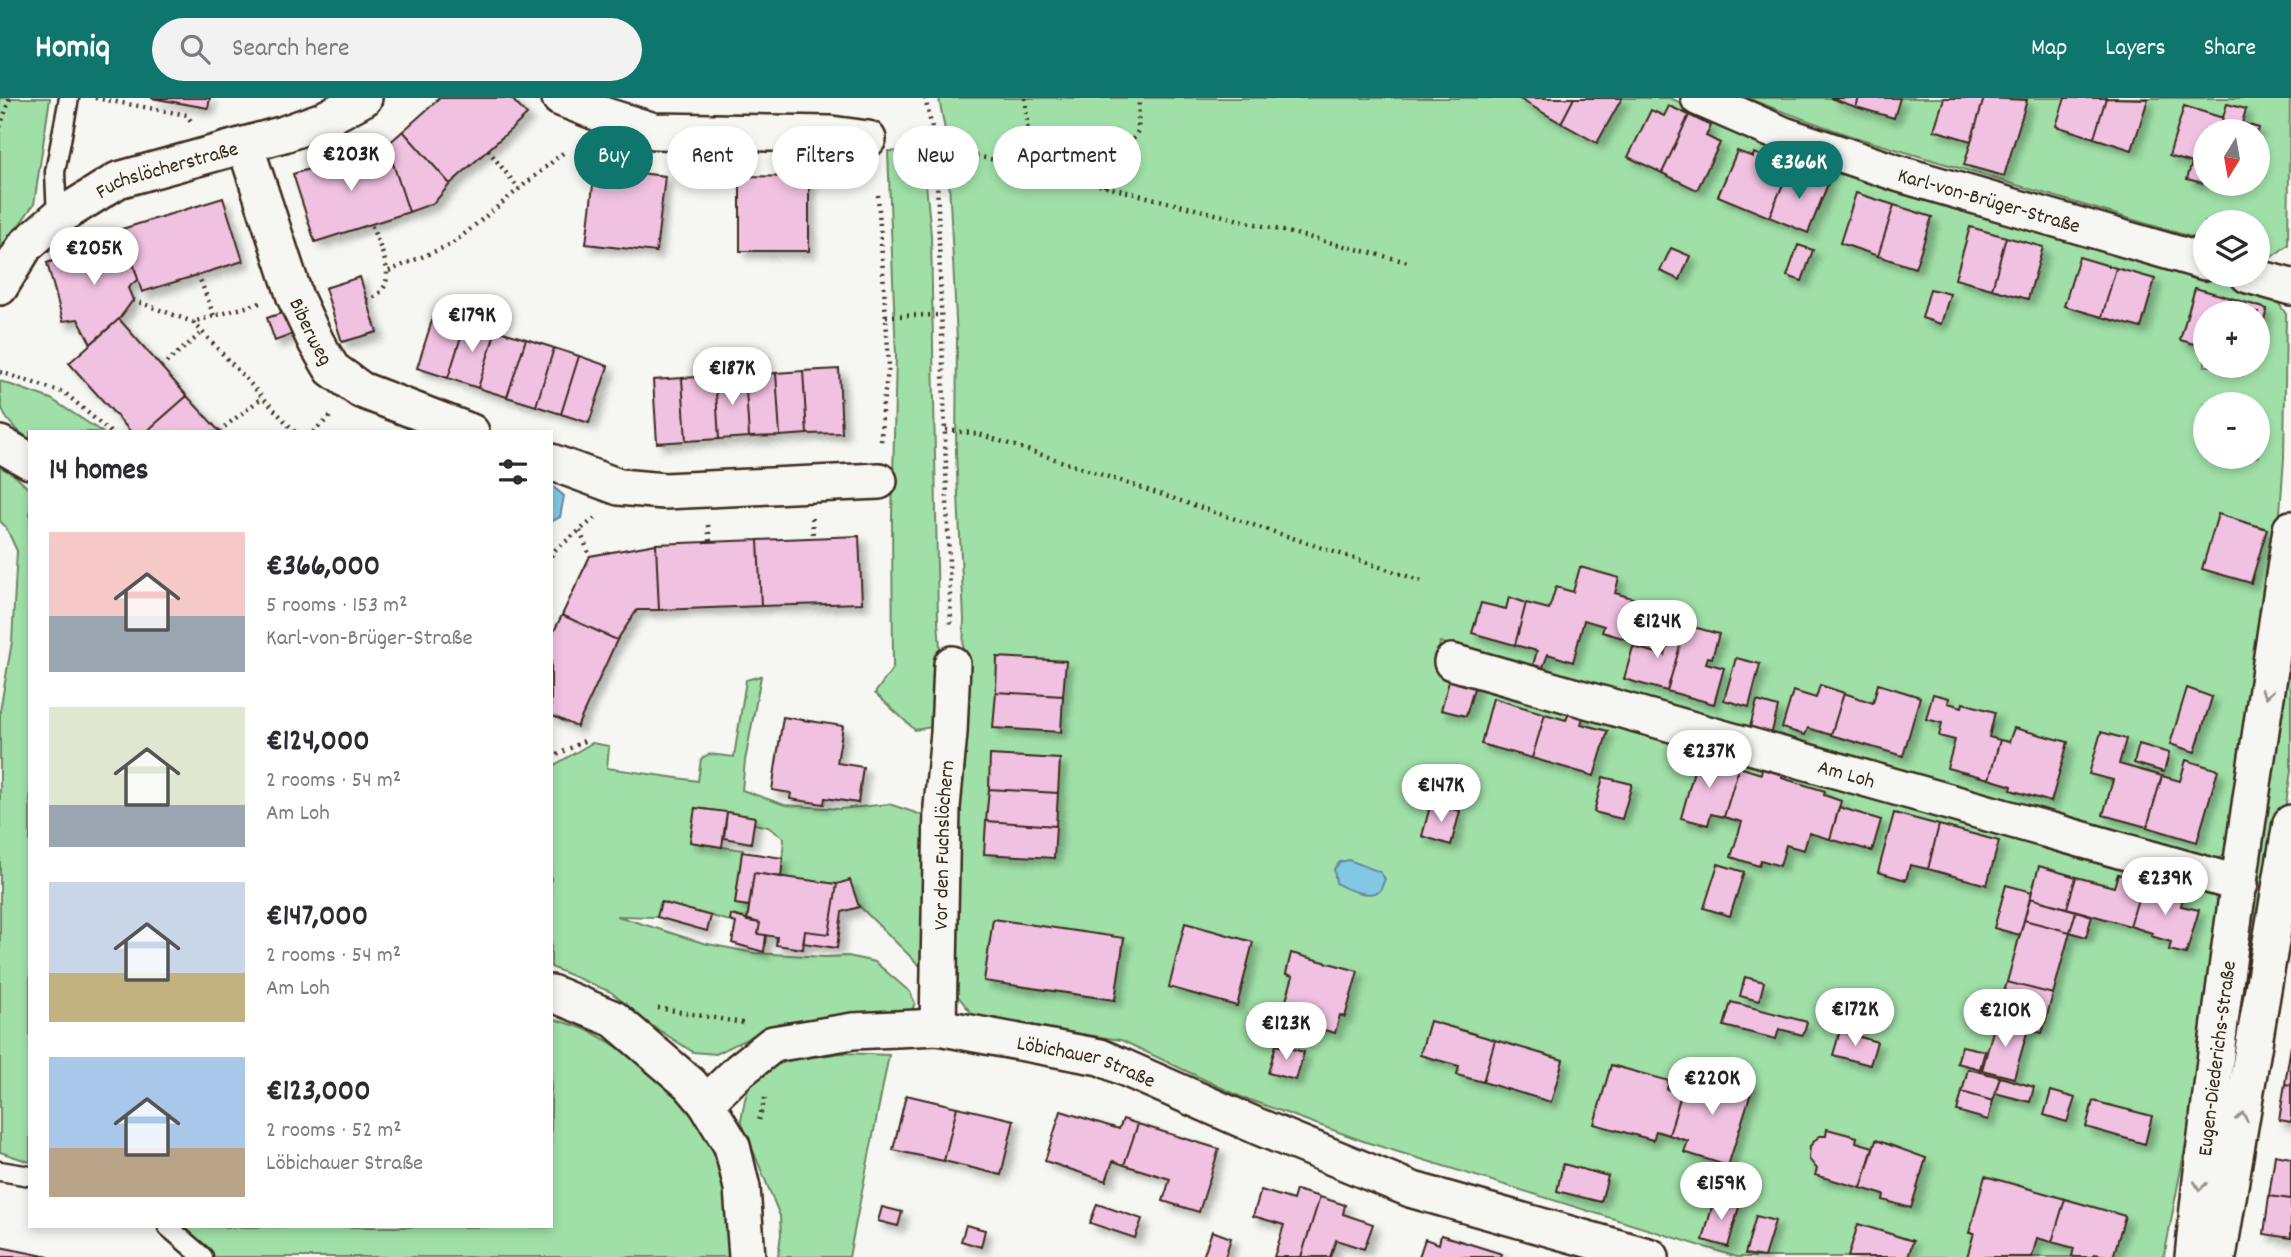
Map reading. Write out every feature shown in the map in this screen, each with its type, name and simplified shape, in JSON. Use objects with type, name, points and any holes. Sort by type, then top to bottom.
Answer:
[{"type":"street","name":"Fuchslöcherstraße","points":[[0,287],[25,246],[57,218],[118,180],[323,120],[364,98]]},
{"type":"street","points":[[560,98],[653,131],[772,133]]},
{"type":"street","name":"Karl-von-Brüger-Straße","points":[[1699,98],[1784,135],[1900,174],[2193,259]]},
{"type":"street","name":"Biberweg","points":[[229,149],[316,342],[331,369],[361,390],[466,430]]},
{"type":"street","points":[[2270,281],[2291,287]]},
{"type":"street","points":[[0,444],[28,460]]},
{"type":"street","points":[[553,463],[619,486],[664,491],[879,481]]},
{"type":"street","name":"Eugen-Diederichs-Straße","points":[[2193,1257],[2199,1192],[2240,884],[2291,529]]},
{"type":"street","name":"Am Loh","points":[[1452,662],[2240,884]]},
{"type":"street","name":"Vor den Fuchslöchern","points":[[938,1027],[942,807],[952,664]]},
{"type":"street","name":"Eugen-Diederichs-Straße","points":[[2218,1257],[2291,823]]},
{"type":"street","points":[[553,994],[614,1019],[690,1084],[706,1103],[733,1146],[742,1188],[747,1257]]},
{"type":"street","name":"Löbichauer Straße","points":[[706,1103],[739,1071],[773,1044],[853,1031],[938,1027],[1100,1057],[1259,1127],[1413,1190],[1651,1257]]},
{"type":"lane","points":[[57,218],[55,172],[69,98]]},
{"type":"lane","points":[[0,1171],[28,1176]]},
{"type":"lane","points":[[169,1228],[203,1257]]},
{"type":"path","points":[[0,127],[10,98]]},
{"type":"path","points":[[94,98],[187,115],[229,149]]},
{"type":"path","points":[[925,98],[930,126]]},
{"type":"path","points":[[1025,98],[1027,126]]},
{"type":"path","points":[[1138,126],[1139,98]]},
{"type":"path","points":[[488,150],[519,189]]},
{"type":"path","points":[[388,271],[452,244],[563,152]]},
{"type":"path","points":[[937,189],[952,664]]},
{"type":"path","points":[[1112,189],[1408,262]]},
{"type":"path","points":[[878,195],[889,365],[882,410],[879,481]]},
{"type":"path","points":[[367,300],[379,296],[386,284],[388,271],[371,224]]},
{"type":"path","points":[[198,274],[214,316]]},
{"type":"path","points":[[193,322],[294,294]]},
{"type":"path","points":[[133,300],[193,322],[293,430]]},
{"type":"path","points":[[886,316],[942,315]]},
{"type":"path","points":[[161,367],[203,332]]},
{"type":"path","points":[[0,372],[65,393],[108,430]]},
{"type":"path","points":[[220,430],[263,397]]},
{"type":"path","points":[[315,430],[335,412]]},
{"type":"path","points":[[946,430],[979,434],[1422,581]]},
{"type":"path","points":[[553,553],[597,516],[619,486]]},
{"type":"path","points":[[580,531],[590,555]]},
{"type":"path","points":[[553,757],[588,739]]},
{"type":"green space","points":[[0,98],[50,98],[34,204],[0,251]]},
{"type":"green space","points":[[939,98],[1670,98],[1748,131],[2193,267],[2193,287],[2259,287],[2269,290],[2286,314],[2284,458],[2280,513],[2231,851],[2211,863],[1440,642],[1436,669],[2210,889],[2223,909],[2190,1122],[2164,1257],[1737,1257],[1366,1142],[1239,1096],[1121,1040],[976,1019],[958,996],[952,972],[964,619],[956,453],[957,339],[949,189],[979,189],[979,126],[944,126]]},
{"type":"green space","points":[[1746,98],[2290,98],[2288,245],[2270,258],[2270,210],[2193,210],[2193,237],[1848,135]]},
{"type":"green space","points":[[888,151],[893,151],[893,189],[927,189],[931,235],[941,661],[937,726],[915,730],[875,693],[893,668],[892,518],[896,356]]},
{"type":"green space","points":[[0,381],[51,399],[99,430],[28,430],[28,438],[9,421],[1,402]]},
{"type":"green space","points":[[0,467],[28,488],[28,1161],[0,1152],[0,711],[12,642],[17,551],[6,527],[0,521]]},
{"type":"green space","points":[[2291,623],[2291,771],[2204,1257]]},
{"type":"green space","points":[[761,676],[742,790],[785,805],[840,809],[889,804],[931,818],[920,966],[837,884],[781,877],[784,838],[768,827],[754,824],[755,817],[695,808],[690,842],[743,850],[735,904],[749,906],[747,918],[731,915],[730,921],[662,903],[657,917],[617,916],[703,943],[754,953],[848,956],[875,962],[910,992],[915,1003],[911,1012],[779,1023],[716,1054],[693,1052],[648,1023],[611,992],[553,968],[553,766],[592,743],[609,746],[607,768],[698,781],[701,759],[709,754],[734,757],[746,680]]},
{"type":"green space","points":[[553,1019],[582,1028],[618,1047],[671,1091],[699,1124],[709,1141],[722,1183],[729,1228],[730,1257],[210,1257],[187,1228],[553,1228]]},
{"type":"green space","points":[[843,1053],[889,1055],[849,1257],[778,1257],[780,1216],[741,1121],[745,1099],[752,1079],[770,1067],[792,1060]]},
{"type":"water","points":[[553,487],[564,496],[560,517],[553,521]]},
{"type":"water","points":[[1349,860],[1380,872],[1385,879],[1380,891],[1364,893],[1336,883],[1334,869],[1340,862]]},
{"type":"building","points":[[151,98],[210,98],[208,108]]},
{"type":"building","points":[[440,98],[511,98],[527,115],[450,184],[403,131]]},
{"type":"building","points":[[1518,98],[1574,98],[1561,123]]},
{"type":"building","points":[[1574,98],[1622,98],[1597,143],[1561,123]]},
{"type":"building","points":[[1830,98],[1859,98],[1856,107]]},
{"type":"building","points":[[1859,98],[1900,98],[1894,118],[1856,107]]},
{"type":"building","points":[[1944,98],[1984,98],[1971,141],[1934,130]]},
{"type":"building","points":[[1984,98],[2027,100],[2004,176],[1964,165]]},
{"type":"building","points":[[2065,98],[2106,98],[2094,138],[2056,126]]},
{"type":"building","points":[[2106,98],[2148,99],[2132,150],[2094,138]]},
{"type":"building","points":[[2227,104],[2246,109],[2243,119],[2223,119]]},
{"type":"building","points":[[1669,106],[1689,115],[1662,173],[1628,157],[1651,110],[1664,116]]},
{"type":"building","points":[[2184,106],[2223,118],[2193,119],[2193,180],[2187,179],[2192,163],[2169,156]]},
{"type":"building","points":[[1689,115],[1711,126],[1706,136],[1720,143],[1697,190],[1662,173]]},
{"type":"building","points":[[403,131],[450,184],[434,203],[409,212],[387,145]]},
{"type":"building","points":[[387,145],[409,212],[315,242],[293,174]]},
{"type":"building","points":[[1737,151],[1753,157],[1754,153],[1790,168],[1769,217],[1718,196]]},
{"type":"building","points":[[1790,168],[1828,184],[1808,233],[1769,217]]},
{"type":"building","points":[[653,175],[665,176],[656,252],[586,244],[593,189],[653,189]]},
{"type":"building","points":[[758,176],[772,176],[772,189],[809,189],[809,251],[740,251],[740,189],[758,189]]},
{"type":"building","points":[[1856,193],[1894,205],[1878,256],[1840,243]]},
{"type":"building","points":[[223,198],[243,261],[142,292],[122,229]]},
{"type":"building","points":[[1894,205],[1932,217],[1915,268],[1878,256]]},
{"type":"building","points":[[1970,227],[2006,237],[1992,289],[1955,279]]},
{"type":"building","points":[[2006,237],[2043,247],[2028,299],[1992,289]]},
{"type":"building","points":[[110,241],[112,252],[128,246],[138,279],[128,288],[133,300],[119,319],[91,344],[78,319],[63,321],[47,263]]},
{"type":"building","points":[[1798,245],[1813,250],[1802,281],[1787,276]]},
{"type":"building","points":[[1671,248],[1690,256],[1680,280],[1660,271]]},
{"type":"building","points":[[2079,257],[2116,268],[2102,317],[2064,306]]},
{"type":"building","points":[[2116,268],[2155,279],[2141,328],[2102,317]]},
{"type":"building","points":[[360,277],[377,332],[342,342],[325,288]]},
{"type":"building","points":[[2195,288],[2231,298],[2230,301],[2193,301],[2193,344],[2180,340]]},
{"type":"building","points":[[1930,289],[1950,294],[1941,324],[1922,318]]},
{"type":"building","points":[[288,311],[296,333],[275,341],[267,318]]},
{"type":"building","points":[[435,311],[466,321],[448,378],[417,368]]},
{"type":"building","points":[[119,319],[187,396],[148,430],[129,430],[69,363]]},
{"type":"building","points":[[466,321],[496,330],[478,388],[448,378]]},
{"type":"building","points":[[496,330],[526,339],[507,397],[478,388]]},
{"type":"building","points":[[526,339],[554,348],[536,406],[507,397]]},
{"type":"building","points":[[554,348],[579,356],[561,414],[536,406]]},
{"type":"building","points":[[579,356],[608,366],[589,423],[561,414]]},
{"type":"building","points":[[839,369],[842,433],[807,434],[803,371]]},
{"type":"building","points":[[803,371],[807,434],[780,436],[776,373]]},
{"type":"building","points":[[776,373],[780,436],[749,437],[745,374]]},
{"type":"building","points":[[745,374],[749,437],[719,439],[715,376]]},
{"type":"building","points":[[715,376],[719,439],[686,441],[682,378]]},
{"type":"building","points":[[682,378],[686,441],[657,443],[653,380]]},
{"type":"building","points":[[187,396],[218,430],[148,430]]},
{"type":"building","points":[[2218,514],[2267,529],[2251,583],[2202,569]]},
{"type":"building","points":[[859,536],[862,603],[761,606],[758,540]]},
{"type":"building","points":[[758,540],[761,606],[659,610],[656,544]]},
{"type":"building","points":[[656,544],[659,610],[637,610],[617,640],[562,615],[590,556]]},
{"type":"building","points":[[1580,567],[1619,578],[1615,593],[1642,601],[1630,640],[1602,632],[1604,626],[1584,620],[1573,662],[1548,654],[1543,667],[1533,665],[1537,651],[1515,645],[1526,603],[1549,609],[1556,587],[1573,592]]},
{"type":"building","points":[[1509,597],[1526,603],[1515,645],[1472,633],[1481,603],[1506,609]]},
{"type":"building","points":[[562,615],[617,640],[577,727],[553,716],[553,633]]},
{"type":"building","points":[[1667,619],[1686,625],[1667,691],[1624,679],[1633,647],[1665,655],[1668,645],[1660,643]]},
{"type":"building","points":[[1686,625],[1719,634],[1712,658],[1708,657],[1706,663],[1724,668],[1714,704],[1667,691]]},
{"type":"building","points":[[997,657],[1066,661],[1063,696],[996,692]]},
{"type":"building","points":[[1736,658],[1760,664],[1749,707],[1724,700]]},
{"type":"building","points":[[1451,674],[1476,681],[1466,716],[1441,710]]},
{"type":"building","points":[[1878,684],[1920,697],[1903,756],[1831,735],[1844,693],[1873,703]]},
{"type":"building","points":[[1820,685],[1844,693],[1831,735],[1808,728],[1805,735],[1782,728],[1793,691],[1816,698]]},
{"type":"building","points":[[2187,688],[2212,697],[2195,752],[2170,744]]},
{"type":"building","points":[[996,692],[1063,696],[1061,732],[993,728]]},
{"type":"building","points":[[1933,694],[1949,698],[1948,703],[1962,707],[1963,703],[1995,712],[1989,737],[2000,740],[1989,779],[1947,768],[1955,740],[1939,736],[1942,723],[1926,719]]},
{"type":"building","points":[[1493,698],[1545,714],[1532,758],[1481,744]]},
{"type":"building","points":[[1757,701],[1778,707],[1770,740],[1748,734]]},
{"type":"building","points":[[1570,711],[1584,715],[1581,724],[1608,731],[1594,776],[1532,758],[1545,714],[1566,720]]},
{"type":"building","points":[[783,717],[843,726],[837,763],[863,767],[858,803],[825,798],[824,804],[790,799],[791,793],[772,790]]},
{"type":"building","points":[[2014,728],[2068,742],[2051,802],[2011,790],[2012,786],[1989,779],[2000,740],[2009,742]]},
{"type":"building","points":[[2101,732],[2126,739],[2119,764],[2162,776],[2147,827],[2103,815],[2113,780],[2089,774]]},
{"type":"building","points":[[2139,744],[2169,753],[2164,772],[2134,763]]},
{"type":"building","points":[[990,755],[1060,759],[1058,793],[989,789]]},
{"type":"building","points":[[1698,756],[1739,767],[1724,817],[1711,814],[1708,825],[1681,818]]},
{"type":"building","points":[[2186,760],[2218,770],[2197,842],[2147,827],[2162,776],[2180,781]]},
{"type":"building","points":[[1763,765],[1784,771],[1782,778],[1825,791],[1824,795],[1841,801],[1830,839],[1809,833],[1804,850],[1786,845],[1780,866],[1761,860],[1759,866],[1731,857],[1742,822],[1724,817],[1739,767],[1761,774]]},
{"type":"building","points":[[1603,777],[1632,784],[1622,819],[1594,812]]},
{"type":"building","points":[[989,789],[1058,793],[1056,826],[986,821]]},
{"type":"building","points":[[1431,803],[1460,811],[1451,845],[1422,836]]},
{"type":"building","points":[[1839,807],[1881,820],[1872,851],[1830,839]]},
{"type":"building","points":[[695,808],[727,812],[722,847],[690,842]]},
{"type":"building","points":[[727,812],[755,817],[751,843],[724,838]]},
{"type":"building","points":[[1894,813],[1939,825],[1928,869],[1910,865],[1906,880],[1878,872]]},
{"type":"building","points":[[986,821],[1056,826],[1054,858],[984,854]]},
{"type":"building","points":[[1939,825],[1999,841],[1987,885],[1928,869]]},
{"type":"building","points":[[742,852],[783,858],[781,877],[754,873],[749,906],[735,904]]},
{"type":"building","points":[[1718,864],[1744,872],[1730,916],[1704,908]]},
{"type":"building","points":[[2039,866],[2076,877],[2067,908],[2030,898]]},
{"type":"building","points":[[754,873],[837,884],[829,934],[805,931],[803,949],[776,945],[777,937],[758,934],[760,923],[747,921]]},
{"type":"building","points":[[2118,874],[2143,882],[2130,926],[2067,908],[2076,877],[2114,887]]},
{"type":"building","points":[[850,880],[859,907],[842,912],[837,948],[803,943],[805,931],[829,934],[837,884]]},
{"type":"building","points":[[2143,882],[2184,894],[2181,906],[2199,910],[2186,954],[2169,950],[2171,942],[2130,926]]},
{"type":"building","points":[[2006,885],[2032,892],[2020,935],[1994,928]]},
{"type":"building","points":[[2030,898],[2076,911],[2070,932],[2024,920]]},
{"type":"building","points":[[661,902],[711,916],[707,931],[657,917]]},
{"type":"building","points":[[2076,911],[2092,916],[2086,937],[2070,932]]},
{"type":"building","points":[[731,915],[760,923],[758,934],[766,935],[764,952],[732,943],[736,923],[730,921]]},
{"type":"building","points":[[993,919],[1124,938],[1115,1000],[984,981]]},
{"type":"building","points":[[2024,920],[2070,932],[2053,994],[2007,982]]},
{"type":"building","points":[[1185,923],[1253,942],[1237,1006],[1169,987]]},
{"type":"building","points":[[1291,953],[1358,971],[1345,1017],[1340,1015],[1335,1033],[1281,1018],[1293,976],[1286,974]]},
{"type":"building","points":[[1745,977],[1764,982],[1759,1001],[1740,996]]},
{"type":"building","points":[[2007,982],[2053,994],[2042,1033],[1996,1020]]},
{"type":"building","points":[[1731,1002],[1807,1022],[1803,1035],[1779,1029],[1776,1039],[1724,1026]]},
{"type":"building","points":[[1996,1020],[2028,1029],[2014,1078],[1982,1070]]},
{"type":"building","points":[[1430,1021],[1495,1040],[1483,1082],[1457,1075],[1459,1066],[1420,1055]]},
{"type":"building","points":[[1840,1031],[1877,1042],[1870,1065],[1833,1055]]},
{"type":"building","points":[[1495,1040],[1563,1060],[1551,1102],[1483,1082]]},
{"type":"building","points":[[1276,1045],[1304,1052],[1296,1080],[1268,1073]]},
{"type":"building","points":[[1962,1046],[1985,1051],[1980,1069],[1957,1063]]},
{"type":"building","points":[[2291,1046],[2291,1085],[2285,1084]]},
{"type":"building","points":[[1611,1065],[1669,1081],[1667,1089],[1681,1094],[1669,1135],[1656,1131],[1653,1140],[1594,1124]]},
{"type":"building","points":[[1710,1069],[1754,1083],[1728,1166],[1684,1152],[1688,1141],[1669,1135],[1683,1088],[1702,1094]]},
{"type":"building","points":[[1968,1069],[2000,1077],[1993,1101],[1962,1092]]},
{"type":"building","points":[[2000,1077],[2034,1087],[2030,1102],[1995,1093]]},
{"type":"building","points":[[2285,1084],[2291,1085],[2291,1122],[2279,1120]]},
{"type":"building","points":[[2051,1091],[2075,1098],[2067,1122],[2044,1115]]},
{"type":"building","points":[[1962,1092],[1993,1101],[1988,1120],[1957,1111]]},
{"type":"building","points":[[906,1095],[957,1107],[944,1161],[893,1150]]},
{"type":"building","points":[[2093,1101],[2152,1116],[2145,1144],[2086,1127]]},
{"type":"building","points":[[957,1107],[1014,1120],[1001,1175],[944,1161]]},
{"type":"building","points":[[1061,1111],[1119,1129],[1123,1119],[1138,1124],[1124,1165],[1113,1161],[1106,1181],[1045,1161]]},
{"type":"building","points":[[1138,1124],[1219,1149],[1199,1212],[1163,1201],[1170,1179],[1124,1165]]},
{"type":"building","points":[[1827,1129],[1857,1137],[1856,1142],[1873,1147],[1861,1188],[1815,1175],[1817,1169],[1809,1159],[1810,1146],[1819,1136],[1826,1136]]},
{"type":"building","points":[[1876,1140],[1926,1158],[1911,1208],[1883,1200],[1884,1195],[1861,1188]]},
{"type":"building","points":[[2275,1155],[2291,1158],[2291,1199],[2269,1196]]},
{"type":"building","points":[[1563,1164],[1608,1176],[1601,1202],[1557,1191]]},
{"type":"building","points":[[1985,1176],[2065,1199],[2052,1242],[2037,1238],[2032,1257],[1967,1257],[1974,1233],[1969,1233]]},
{"type":"building","points":[[1261,1190],[1293,1200],[1296,1190],[1320,1197],[1301,1257],[1274,1257],[1284,1225],[1253,1216]]},
{"type":"building","points":[[1715,1196],[1740,1203],[1728,1247],[1703,1240]]},
{"type":"building","points":[[2269,1196],[2291,1199],[2291,1238],[2264,1234]]},
{"type":"building","points":[[1320,1197],[1345,1205],[1343,1214],[1373,1224],[1364,1249],[1336,1240],[1330,1257],[1301,1257]]},
{"type":"building","points":[[2065,1199],[2125,1216],[2113,1257],[2094,1254],[2094,1257],[2074,1257],[2074,1248],[2052,1242]]},
{"type":"building","points":[[1097,1204],[1142,1219],[1135,1238],[1090,1223]]},
{"type":"building","points":[[882,1207],[902,1212],[898,1226],[878,1221]]},
{"type":"building","points":[[1756,1216],[1775,1221],[1764,1257],[1745,1254]]},
{"type":"building","points":[[1858,1224],[1913,1241],[1908,1257],[1848,1257]]},
{"type":"building","points":[[966,1225],[985,1230],[981,1247],[961,1241]]},
{"type":"building","points":[[1212,1231],[1231,1238],[1225,1257],[1203,1257]]},
{"type":"building","points":[[1441,1235],[1502,1254],[1501,1257],[1419,1257],[1425,1239],[1439,1244]]},
{"type":"building","points":[[0,1247],[49,1257],[0,1257]]}]
